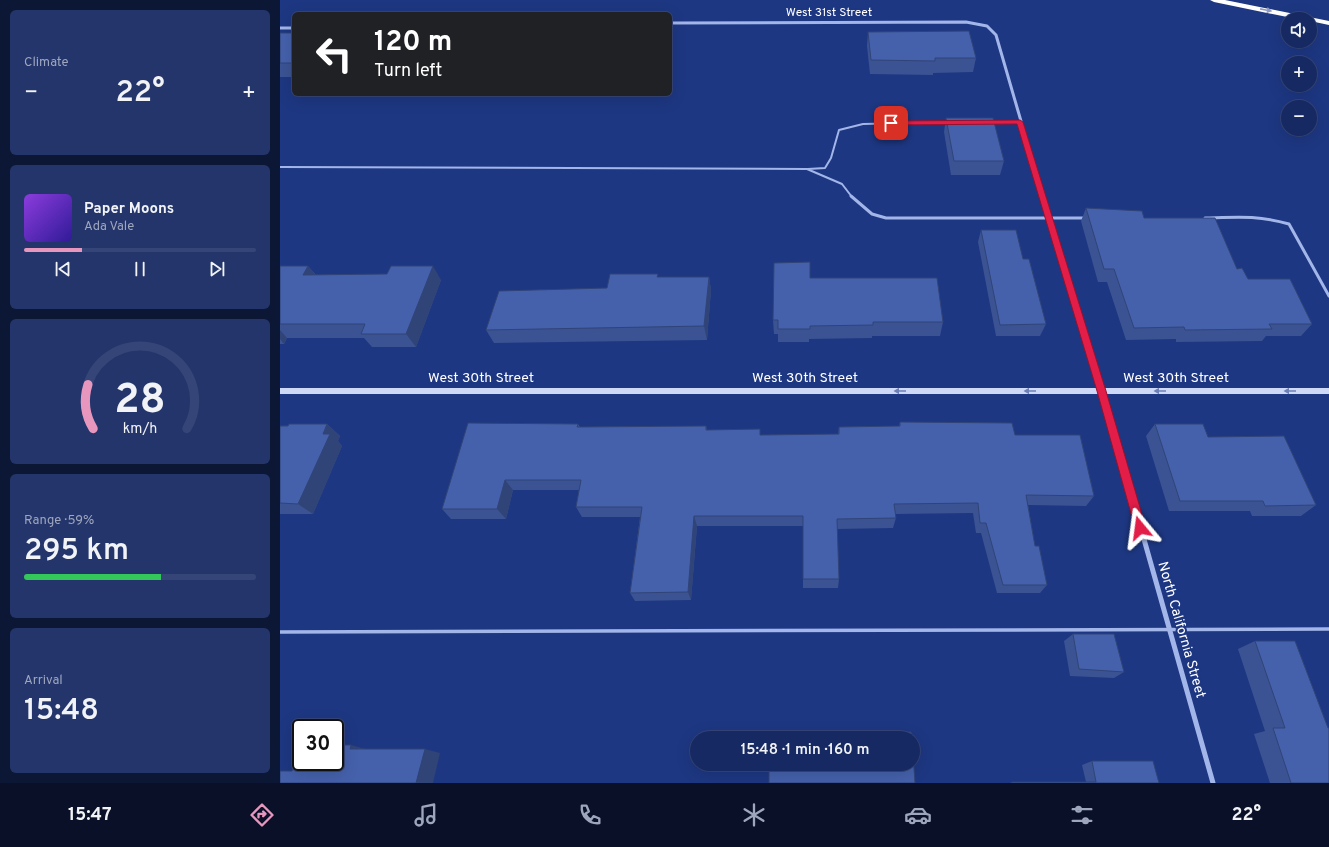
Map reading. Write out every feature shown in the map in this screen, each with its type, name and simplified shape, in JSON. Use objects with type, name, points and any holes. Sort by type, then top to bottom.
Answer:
[{"type":"highway","points":[[1214,0],[1281,13]]},
{"type":"highway","points":[[1317,20],[1329,23]]},
{"type":"main road","name":"West 30th Street","points":[[280,391],[1329,391]]},
{"type":"street","name":"West 31st Street","points":[[672,23],[966,22],[987,25]]},
{"type":"street","name":"North California Street","points":[[987,25],[996,34],[1020,122],[1102,391],[1213,783]]},
{"type":"street","points":[[280,28],[292,28]]},
{"type":"lane","points":[[280,167],[442,169],[825,168],[832,158],[836,137],[839,130],[863,124],[953,122]]},
{"type":"lane","points":[[990,122],[1020,122]]},
{"type":"lane","points":[[807,169],[822,174],[842,184],[854,200],[872,214],[886,218],[1093,218]]},
{"type":"lane","points":[[1200,218],[1252,216],[1268,218],[1289,224],[1329,296]]},
{"type":"lane","points":[[280,632],[1329,629]]},
{"type":"building","points":[[969,31],[976,58],[935,58],[935,61],[871,60],[868,32]]},
{"type":"building","points":[[280,33],[292,33],[292,63],[280,63]]},
{"type":"building","points":[[946,118],[993,118],[1004,161],[954,161]]},
{"type":"building","points":[[1086,208],[1142,211],[1144,218],[1215,218],[1237,269],[1242,268],[1248,279],[1290,279],[1312,324],[1269,324],[1272,329],[1185,330],[1184,327],[1134,328],[1114,269],[1104,269]]},
{"type":"building","points":[[981,230],[1016,230],[1023,259],[1029,259],[1046,324],[1000,325]]},
{"type":"building","points":[[810,262],[810,278],[937,278],[943,322],[873,322],[873,325],[810,326],[810,329],[778,329],[778,320],[773,320],[774,263]]},
{"type":"building","points":[[280,266],[308,266],[303,275],[387,274],[391,266],[433,266],[406,334],[361,334],[365,324],[280,324]]},
{"type":"building","points":[[610,274],[658,274],[657,277],[709,277],[704,326],[486,330],[499,291],[607,288]]},
{"type":"building","points":[[900,422],[1012,423],[1015,435],[1080,435],[1094,496],[1026,495],[1035,546],[1039,546],[1047,585],[1003,585],[986,523],[980,523],[978,503],[894,504],[896,518],[837,519],[839,579],[803,579],[803,516],[694,516],[688,592],[630,593],[642,507],[576,507],[581,480],[505,480],[497,509],[442,509],[468,423],[578,424],[577,427],[706,426],[706,430],[760,429],[760,435],[839,434],[839,427],[900,426]]},
{"type":"building","points":[[289,424],[327,424],[323,434],[330,434],[298,504],[280,503],[280,426],[288,426]]},
{"type":"building","points":[[1155,424],[1203,424],[1208,437],[1284,436],[1316,505],[1265,506],[1263,501],[1180,501]]},
{"type":"building","points":[[1073,634],[1114,634],[1124,672],[1079,669]]},
{"type":"building","points":[[1255,641],[1295,641],[1329,728],[1329,783],[1291,783],[1273,728],[1285,728]]},
{"type":"building","points":[[344,745],[351,745],[350,749],[425,749],[416,783],[280,783],[280,771],[344,771]]},
{"type":"building","points":[[1092,761],[1153,761],[1159,783],[1012,783],[1096,782]]},
{"type":"building","points":[[769,771],[914,771],[915,783],[769,783]]},
{"type":"route","points":[[891,123],[1020,122],[1102,391],[1140,528]]}]
